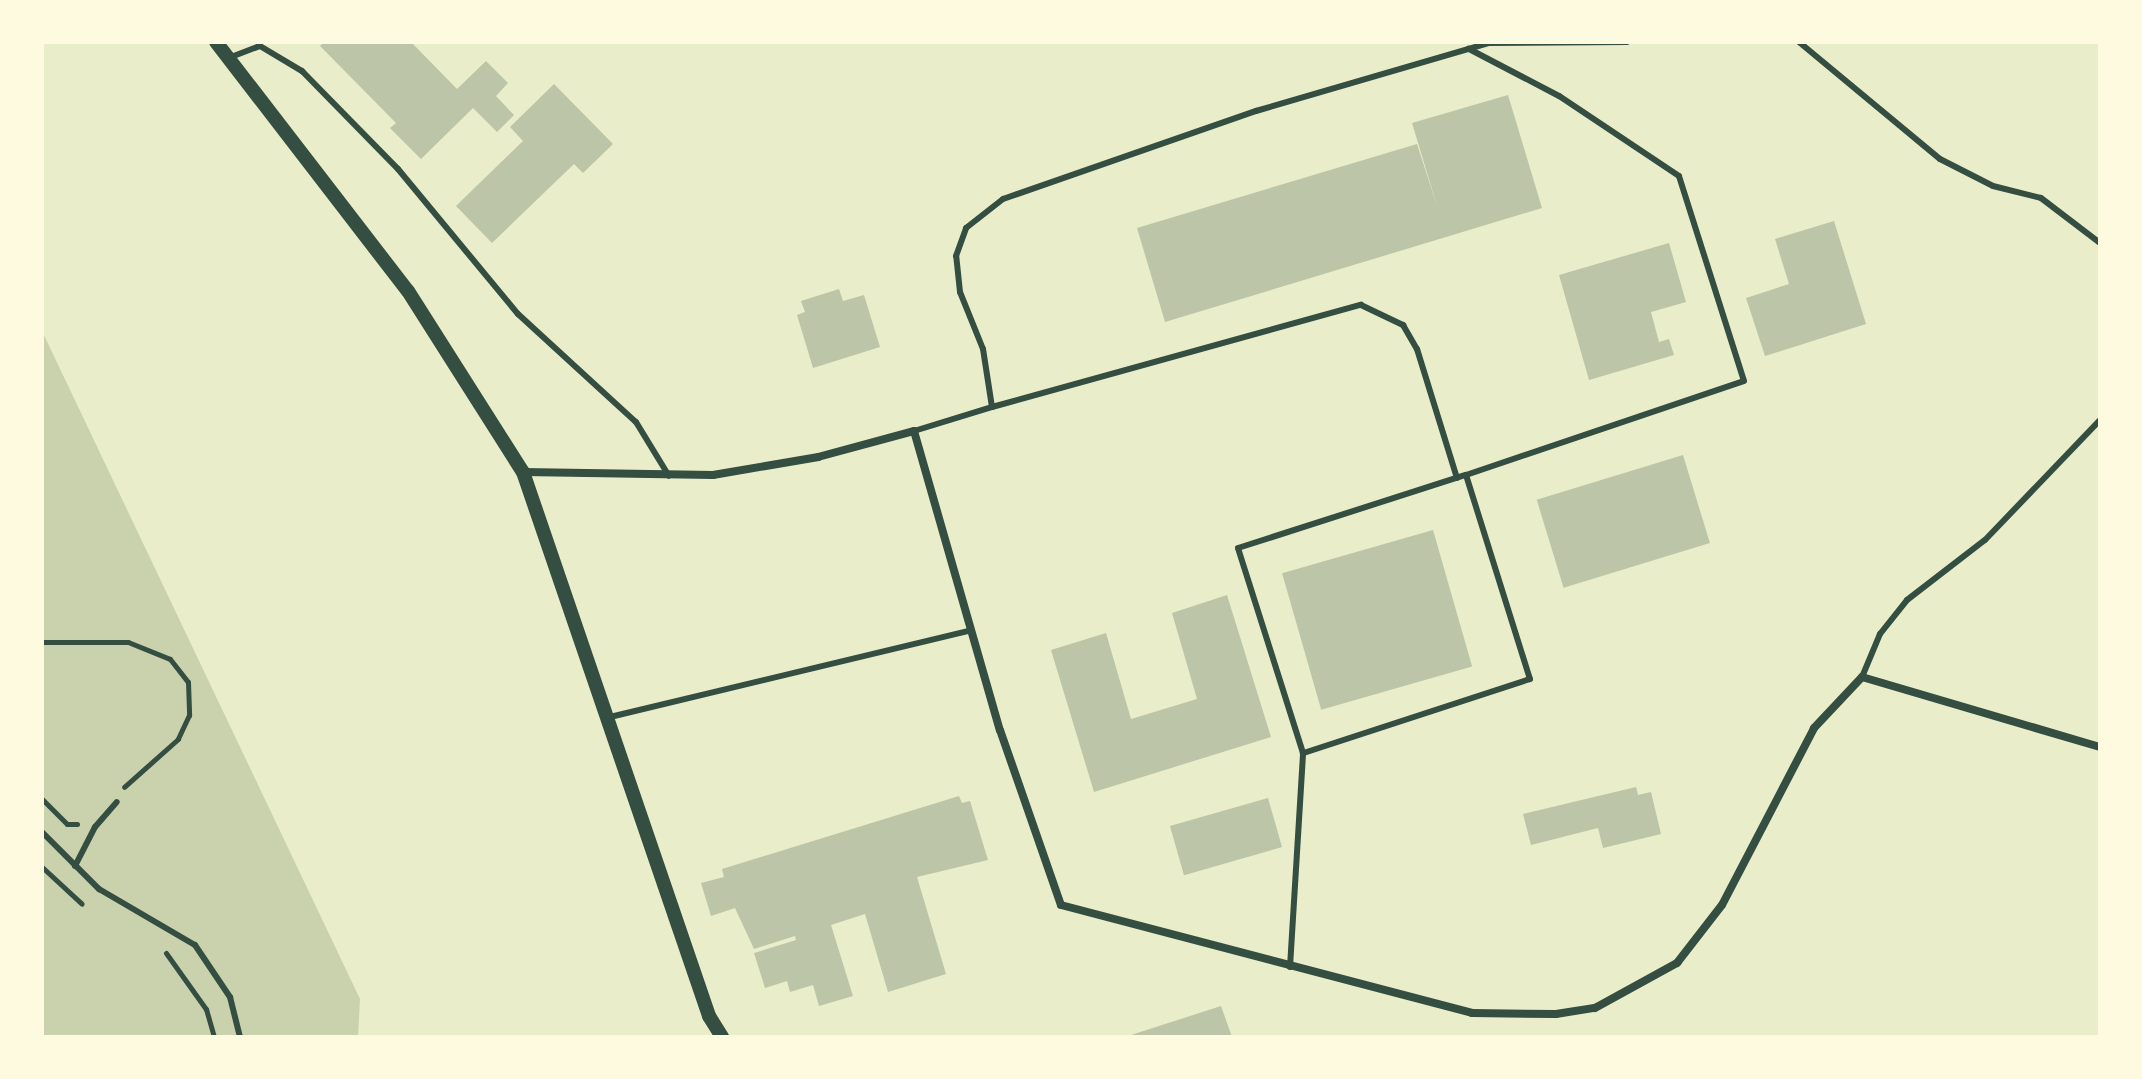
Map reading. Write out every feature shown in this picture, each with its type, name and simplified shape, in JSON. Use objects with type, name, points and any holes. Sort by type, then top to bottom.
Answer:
[{"type":"street","points":[[216,42],[408,291],[523,472],[580,626],[606,718],[709,1016],[722,1037]]},
{"type":"street","points":[[523,472],[713,475],[818,457],[914,431],[971,630],[1061,905],[1290,967],[1484,1014],[1595,1008],[1641,986],[1677,963],[1722,905],[1814,728],[1862,677],[2100,747]]},
{"type":"lane","points":[[992,407],[983,349],[960,292],[956,256],[966,228],[1003,199],[1256,111],[1489,43],[1627,42]]},
{"type":"lane","points":[[1799,42],[1940,159],[1993,186],[2041,198],[2100,243]]},
{"type":"lane","points":[[226,58],[260,46],[302,71],[398,169],[518,314],[636,422],[669,476]]},
{"type":"lane","points":[[1290,967],[1303,753],[1238,548],[1744,381],[1679,176],[1559,96],[1469,49]]},
{"type":"lane","points":[[914,431],[1342,306],[1361,305],[1403,325],[1417,349],[1457,478]]},
{"type":"lane","points":[[1862,677],[1880,634],[1907,600],[1985,540],[2100,420]]},
{"type":"lane","points":[[1303,753],[1530,679],[1466,475]]},
{"type":"lane","points":[[606,718],[971,630]]},
{"type":"lane","points":[[75,866],[95,827],[117,802]]},
{"type":"lane","points":[[42,832],[99,889],[195,945],[230,997],[240,1037]]},
{"type":"path","points":[[42,642],[128,642],[170,659],[188,682],[189,715],[178,739],[119,792]]},
{"type":"path","points":[[42,799],[67,824],[84,824]]},
{"type":"path","points":[[42,867],[86,908]]},
{"type":"path","points":[[160,946],[191,983],[214,1037]]},
{"type":"green space","points":[[42,331],[360,999],[358,1037],[42,1037]]},
{"type":"building","points":[[324,42],[411,42],[457,89],[486,61],[508,83],[496,96],[514,115],[497,132],[473,108],[421,159],[390,128],[396,123],[320,46]]},
{"type":"building","points":[[554,84],[613,144],[583,173],[574,164],[492,243],[456,206],[523,141],[510,127]]},
{"type":"building","points":[[1508,95],[1542,208],[1165,322],[1137,228],[1417,144],[1438,209],[1412,123]]},
{"type":"building","points":[[1834,221],[1866,324],[1765,356],[1746,298],[1789,284],[1775,239]]},
{"type":"building","points":[[1669,243],[1686,302],[1651,312],[1659,342],[1669,339],[1674,355],[1589,380],[1559,275]]},
{"type":"building","points":[[839,289],[843,301],[864,295],[880,347],[813,368],[797,315],[805,312],[801,301]]},
{"type":"building","points":[[1683,455],[1710,543],[1564,588],[1537,500]]},
{"type":"building","points":[[1433,530],[1472,666],[1321,710],[1282,573]]},
{"type":"building","points":[[1227,595],[1271,737],[1094,792],[1051,650],[1106,633],[1131,719],[1197,699],[1172,613]]},
{"type":"building","points":[[1636,787],[1638,795],[1651,792],[1661,834],[1603,848],[1598,828],[1531,845],[1523,814]]},
{"type":"building","points":[[959,796],[962,803],[970,801],[988,860],[917,877],[946,974],[888,992],[865,914],[831,925],[853,996],[819,1006],[813,985],[790,992],[787,981],[765,988],[754,953],[796,940],[795,936],[754,949],[735,908],[711,916],[701,883],[724,877],[722,869]]},
{"type":"building","points":[[1268,798],[1282,847],[1184,875],[1170,826]]},
{"type":"building","points":[[1221,1006],[1232,1037],[1128,1036]]}]
